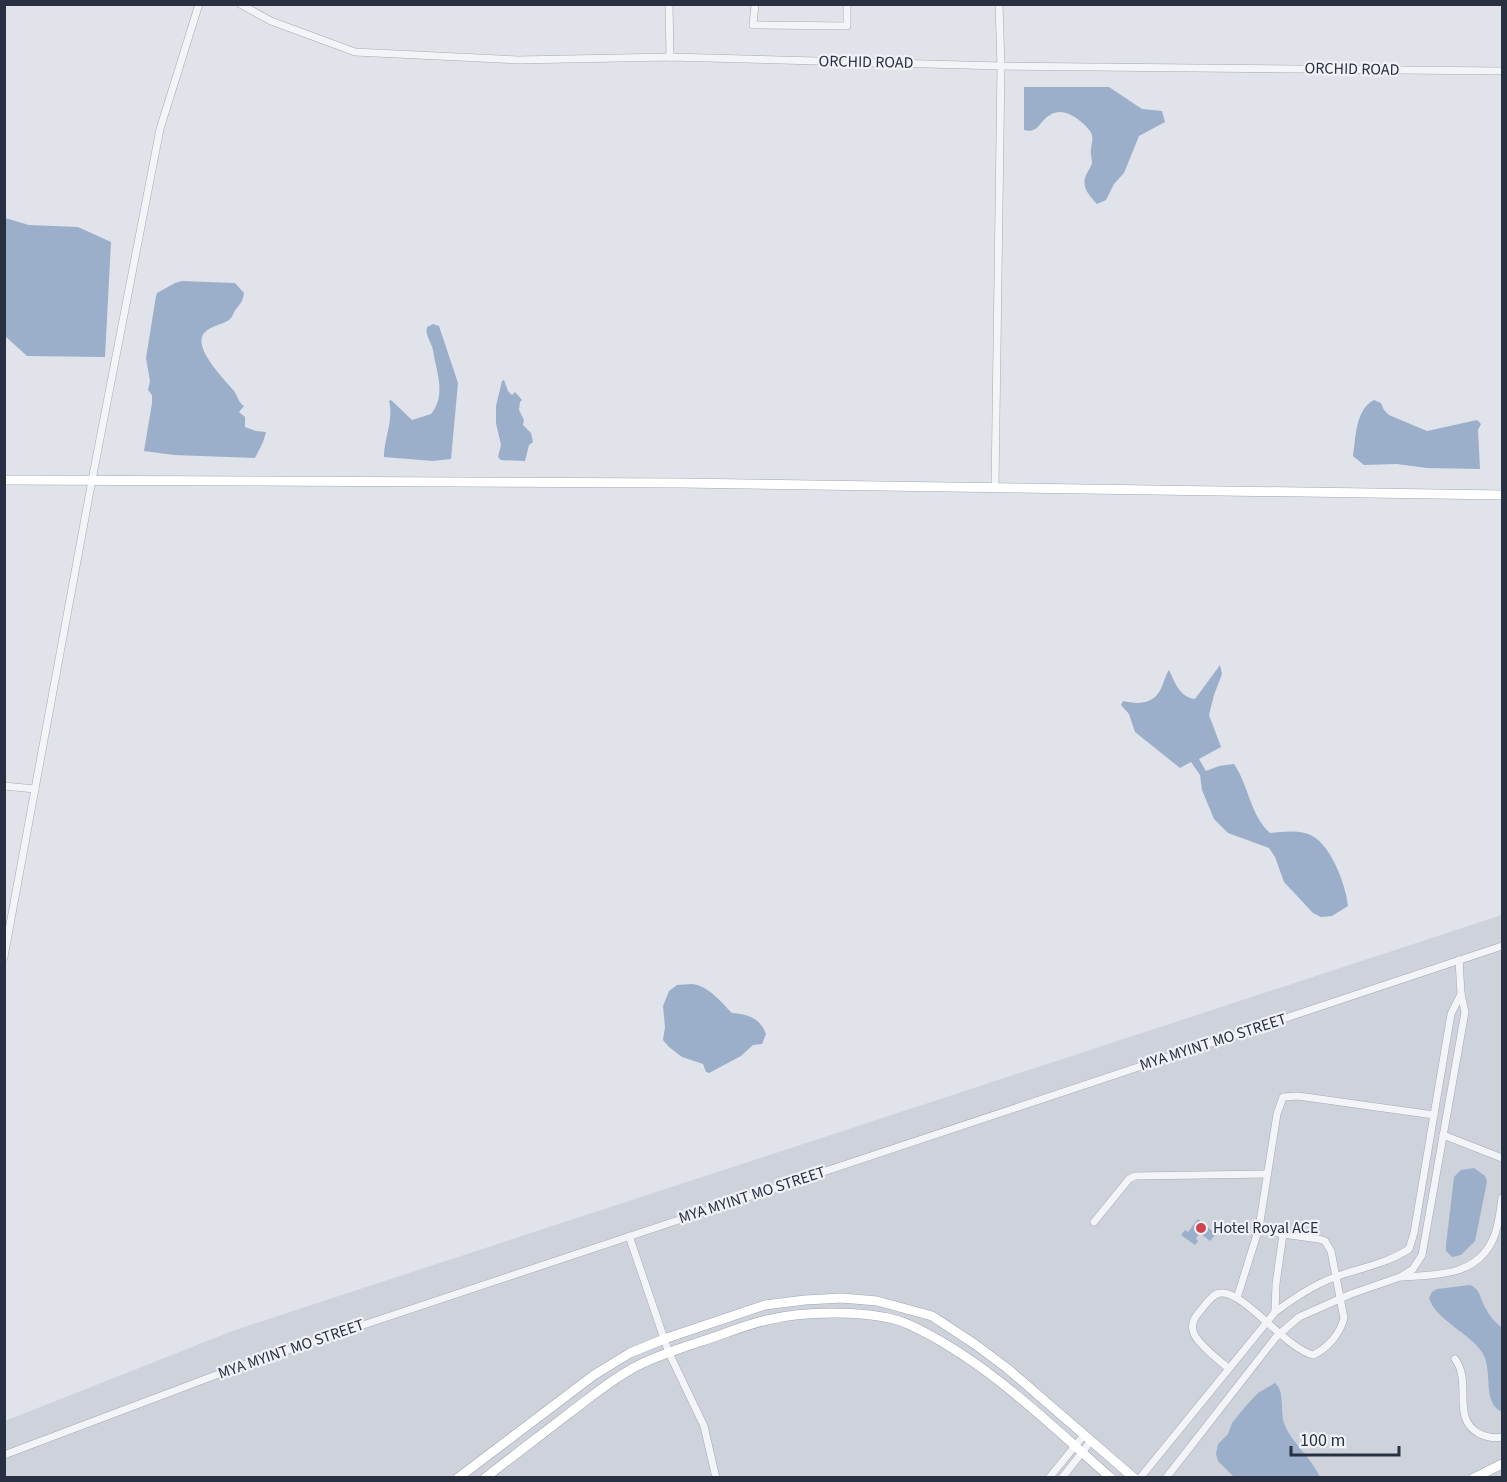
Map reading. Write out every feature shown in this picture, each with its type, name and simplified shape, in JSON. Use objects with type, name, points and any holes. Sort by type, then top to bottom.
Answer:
[{"type":"main road","points":[[4,480],[670,483],[1503,495]]},
{"type":"main road","points":[[458,1478],[594,1375],[630,1353],[664,1339],[765,1305],[842,1298],[877,1301],[932,1316],[992,1357],[1134,1478]]},
{"type":"main road","points":[[485,1478],[604,1387],[639,1365],[767,1320],[808,1314],[876,1316],[908,1323],[968,1356],[1111,1478]]},
{"type":"main road","points":[[1474,1478],[1503,1464]]},
{"type":"street","points":[[4,957],[92,480],[160,129],[199,4]]},
{"type":"street","name":"ORCHID ROAD","points":[[240,4],[271,21],[355,52],[518,60],[670,57],[1001,66],[1503,71]]},
{"type":"street","points":[[669,4],[670,57]]},
{"type":"street","points":[[755,4],[753,25],[847,26],[847,4]]},
{"type":"street","points":[[995,488],[1001,66],[999,4]]},
{"type":"street","points":[[4,786],[35,789]]},
{"type":"street","name":"MYA MYINT MO STREET","points":[[4,1455],[240,1366],[1503,946]]},
{"type":"street","points":[[1166,1478],[1279,1334],[1299,1317],[1341,1298],[1400,1277],[1413,1269],[1422,1256],[1465,1012],[1461,994],[1459,960]]},
{"type":"street","points":[[1140,1478],[1275,1312],[1299,1295],[1337,1276],[1385,1261],[1408,1249],[1414,1233],[1451,1014],[1461,994]]},
{"type":"street","points":[[1238,1298],[1259,1228],[1276,1114],[1283,1097],[1298,1096],[1434,1115]]},
{"type":"street","points":[[1443,1135],[1503,1158]]},
{"type":"street","points":[[1094,1222],[1129,1179],[1135,1176],[1267,1174]]},
{"type":"street","points":[[1400,1277],[1448,1273],[1465,1269],[1475,1262],[1486,1252],[1493,1239],[1503,1198]]},
{"type":"street","points":[[1228,1368],[1196,1338],[1192,1328],[1194,1318],[1215,1294],[1223,1292],[1238,1298],[1279,1334],[1305,1353],[1313,1355],[1327,1346],[1342,1326],[1344,1318],[1331,1251],[1323,1239],[1283,1234],[1259,1228]]},
{"type":"street","points":[[1275,1312],[1276,1284],[1283,1234]]},
{"type":"street","points":[[629,1236],[669,1353],[704,1426],[716,1478]]},
{"type":"street","points":[[1455,1359],[1463,1379],[1464,1421],[1479,1433],[1489,1437],[1503,1437]]},
{"type":"street","points":[[1049,1478],[1088,1438]]},
{"type":"street","points":[[1062,1478],[1078,1450]]},
{"type":"shaded area","points":[[1502,915],[1502,1477],[5,1478],[5,1421],[235,1330]]},
{"type":"water","points":[[1024,87],[1109,87],[1142,109],[1162,111],[1165,122],[1139,136],[1124,173],[1114,184],[1106,200],[1097,204],[1084,183],[1092,163],[1090,131],[1072,115],[1061,112],[1050,115],[1036,129],[1024,130]]},
{"type":"water","points":[[5,218],[29,225],[78,227],[111,242],[105,357],[27,356],[5,336]]},
{"type":"water","points":[[182,281],[235,283],[244,293],[230,319],[206,331],[201,339],[202,347],[211,364],[244,406],[239,412],[245,417],[245,427],[266,432],[255,458],[174,455],[144,451],[152,403],[152,395],[148,390],[150,381],[146,358],[156,296],[157,293]]},
{"type":"water","points":[[433,324],[439,326],[458,383],[451,459],[433,461],[384,457],[390,422],[389,401],[391,400],[412,420],[431,414],[436,407],[439,383],[433,350],[427,336],[427,327]]},
{"type":"water","points":[[504,380],[508,391],[512,395],[515,392],[522,400],[519,410],[524,420],[523,425],[531,433],[533,442],[529,445],[525,461],[501,460],[498,457],[501,445],[496,423],[496,406]]},
{"type":"water","points":[[1374,400],[1381,403],[1389,415],[1427,431],[1477,420],[1481,424],[1478,430],[1480,469],[1427,468],[1397,464],[1364,465],[1353,456],[1356,433],[1363,410]]},
{"type":"water","points":[[1220,665],[1222,674],[1209,715],[1221,747],[1199,759],[1206,771],[1234,764],[1258,818],[1270,833],[1308,834],[1323,845],[1336,865],[1348,906],[1332,916],[1321,917],[1313,913],[1284,882],[1275,857],[1269,848],[1228,833],[1214,819],[1202,790],[1200,775],[1191,762],[1180,768],[1135,732],[1129,714],[1121,705],[1123,701],[1138,703],[1152,699],[1161,689],[1169,670],[1181,692],[1195,699]]},
{"type":"water","points":[[692,984],[709,991],[732,1013],[743,1014],[757,1021],[766,1034],[762,1044],[753,1045],[741,1056],[709,1073],[706,1072],[703,1064],[682,1057],[669,1047],[663,1040],[665,1027],[663,1006],[669,991],[677,985]]},
{"type":"water","points":[[1474,1168],[1485,1176],[1487,1182],[1475,1241],[1461,1255],[1452,1257],[1446,1251],[1446,1245],[1454,1177],[1461,1170]]},
{"type":"water","points":[[1198,1219],[1216,1234],[1210,1241],[1200,1233],[1195,1245],[1181,1235],[1185,1230],[1188,1232]]},
{"type":"water","points":[[1470,1285],[1480,1295],[1489,1315],[1502,1328],[1502,1412],[1492,1401],[1482,1352],[1469,1338],[1438,1313],[1429,1298],[1437,1289]]},
{"type":"water","points":[[1275,1383],[1280,1391],[1283,1418],[1287,1430],[1320,1477],[1234,1477],[1218,1461],[1216,1454],[1218,1444],[1228,1434],[1232,1423],[1258,1393]]},
{"type":"place","name":"Hotel Royal ACE","points":[[1201,1228]]}]
